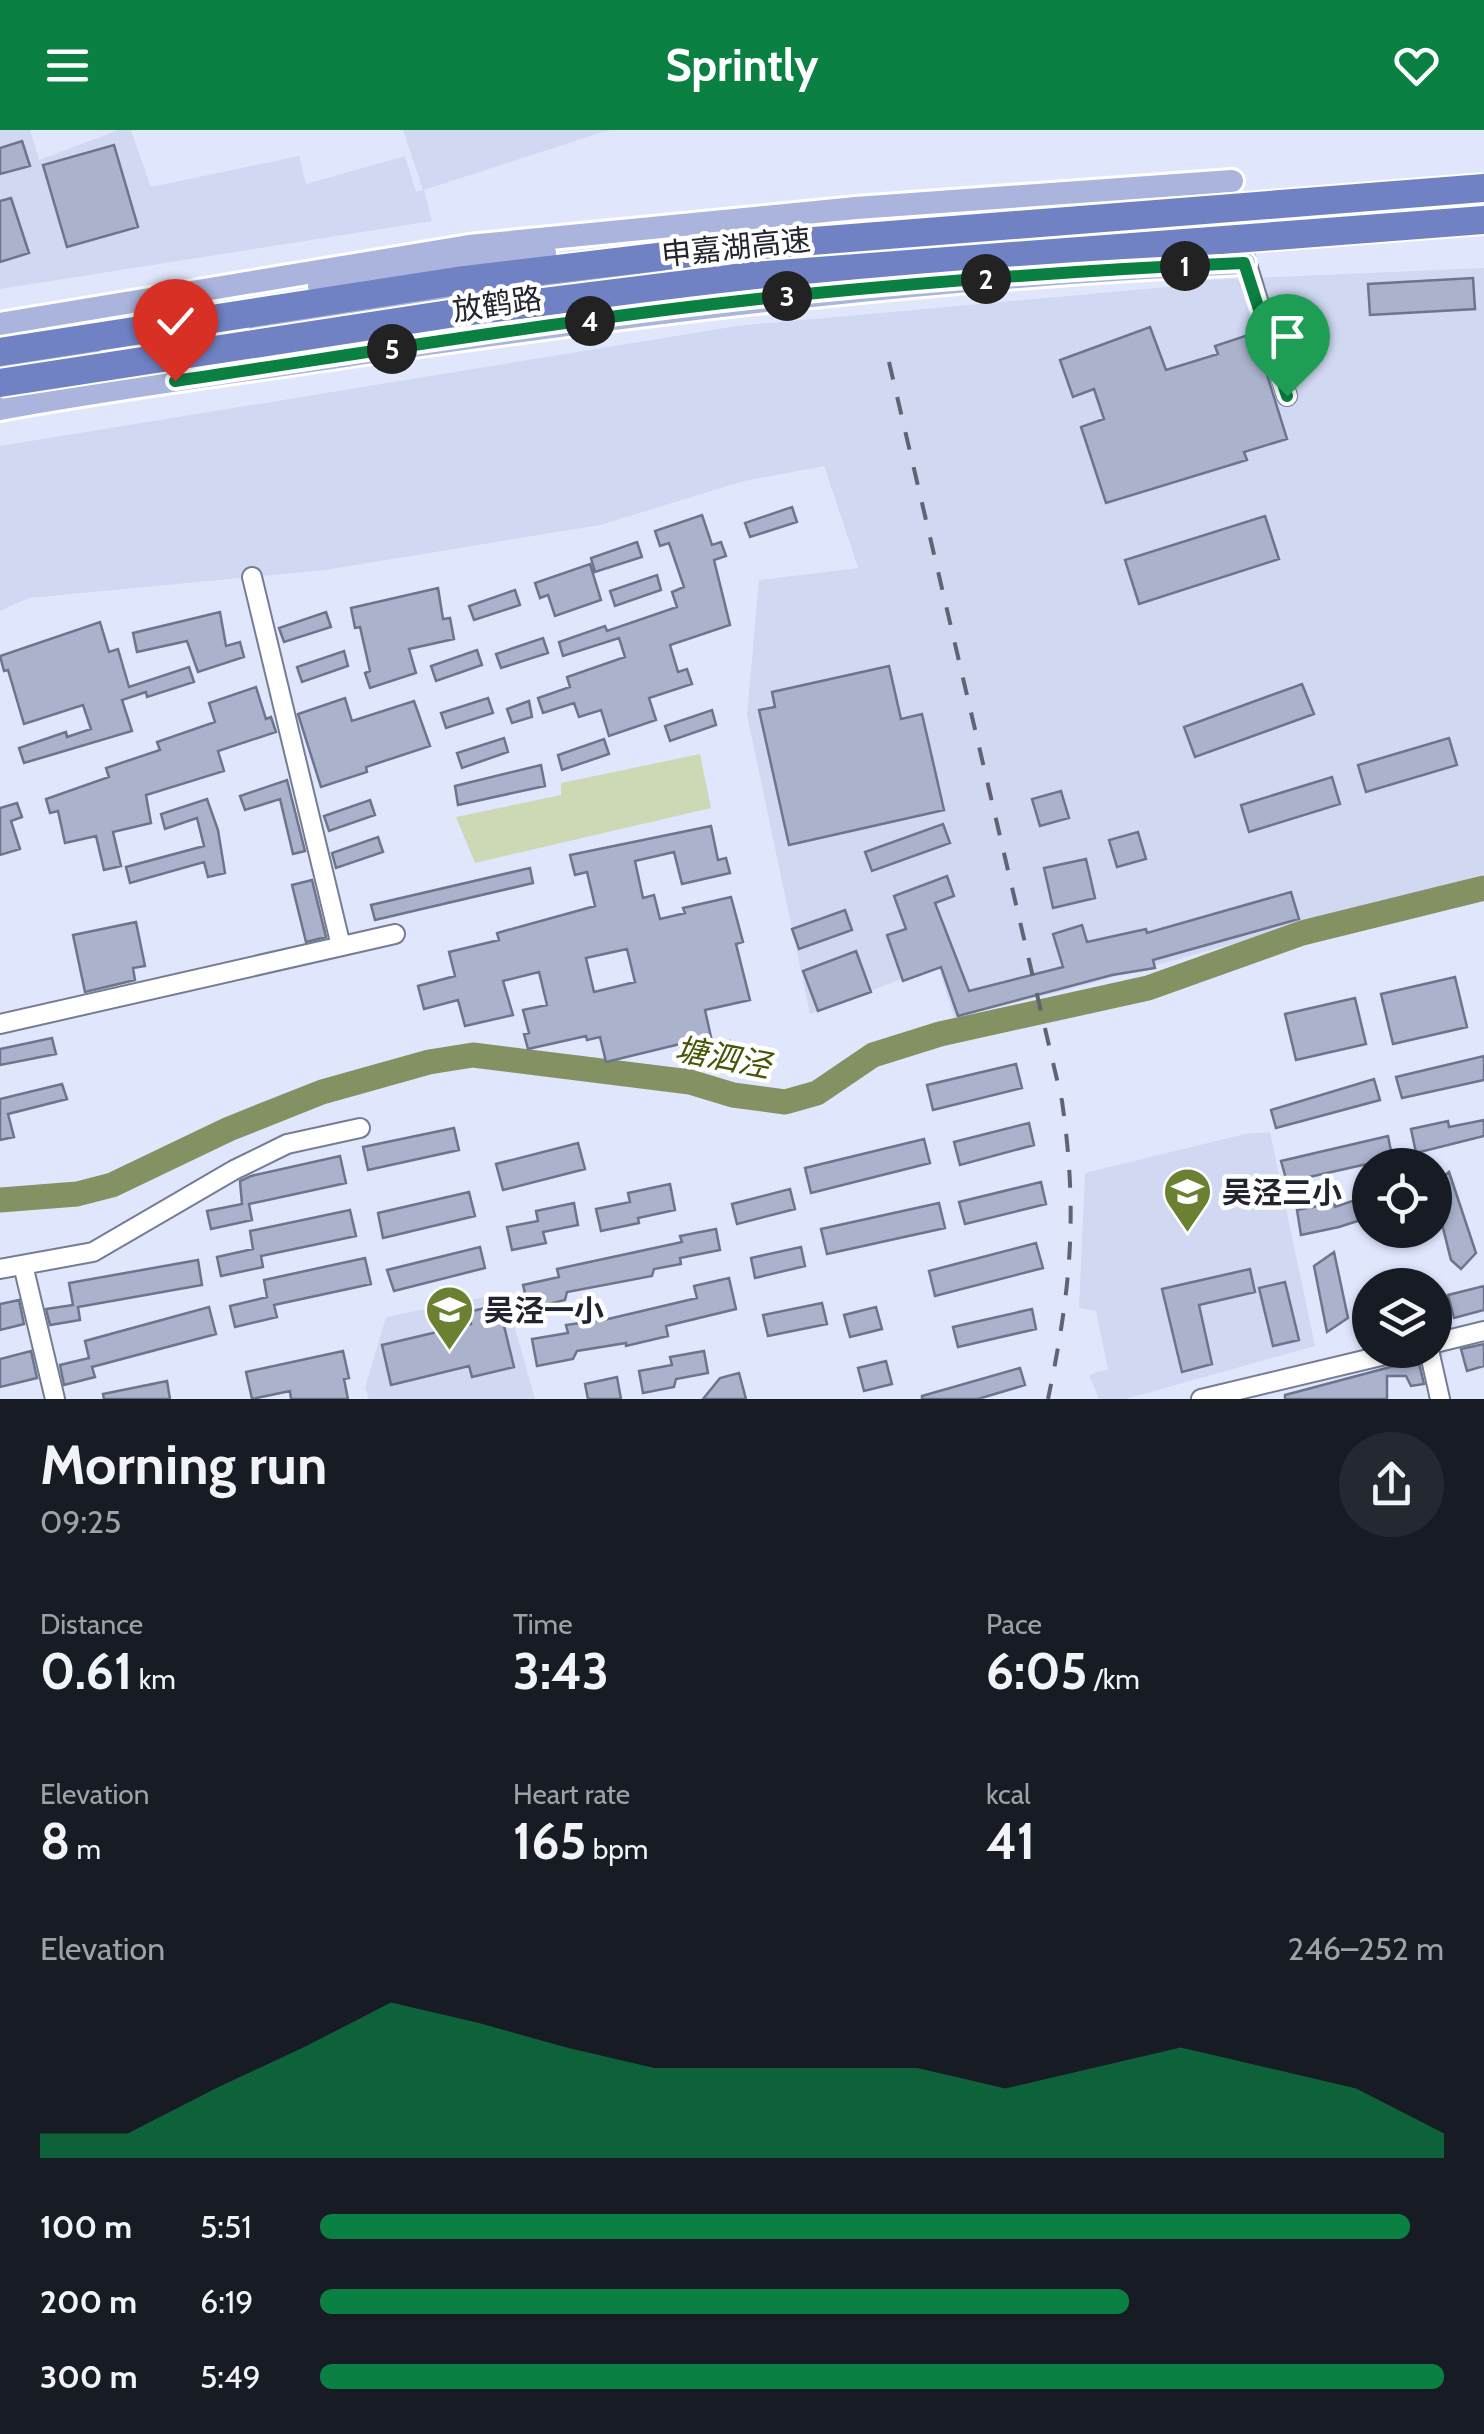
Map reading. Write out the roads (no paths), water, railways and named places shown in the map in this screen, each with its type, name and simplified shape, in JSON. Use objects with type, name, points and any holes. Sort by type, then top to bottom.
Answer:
[{"type":"highway","name":"申嘉湖高速","points":[[0,350],[457,281],[749,246],[1484,188]]},
{"type":"highway","name":"申嘉湖高速","points":[[0,383],[462,312],[752,276],[1484,220]]},
{"type":"main road","name":"放鹤路","points":[[0,324],[469,246],[856,208],[1232,181]]},
{"type":"main road","points":[[0,338],[469,263],[698,236],[856,221],[1102,208],[1175,225]]},
{"type":"main road","name":"放鹤路","points":[[0,350],[624,257],[786,239],[1175,225]]},
{"type":"main road","name":"放鹤路","points":[[0,369],[516,288],[1175,225]]},
{"type":"main road","points":[[0,399],[188,366],[642,303],[820,282],[1106,259],[1175,225]]},
{"type":"main road","name":"放鹤路","points":[[0,410],[508,332],[803,294],[1088,270],[1244,263]]},
{"type":"street","points":[[1232,181],[1244,263],[1287,396]]},
{"type":"street","points":[[252,577],[342,946]]},
{"type":"street","points":[[0,1024],[395,934]]},
{"type":"street","points":[[0,1269],[93,1252],[234,1170],[287,1144],[360,1128]]},
{"type":"street","points":[[23,1265],[55,1399]]},
{"type":"street","points":[[1452,1339],[1484,1331]]},
{"type":"street","points":[[1201,1399],[1352,1363]]},
{"type":"street","points":[[1433,1368],[1440,1399]]},
{"type":"waterway","name":"塘泗泾","points":[[0,1200],[77,1194],[112,1185],[229,1129],[322,1092],[429,1062],[473,1055],[690,1082],[733,1095],[785,1102],[817,1093],[873,1055],[940,1034],[1148,988],[1302,933],[1484,888]]},
{"type":"railway","points":[[889,362],[1062,1101],[1070,1179],[1070,1251],[1048,1399]]},
{"type":"place","name":"吴泾三小","points":[[1187,1234]]},
{"type":"place","name":"吴泾一小","points":[[449,1352]]}]
